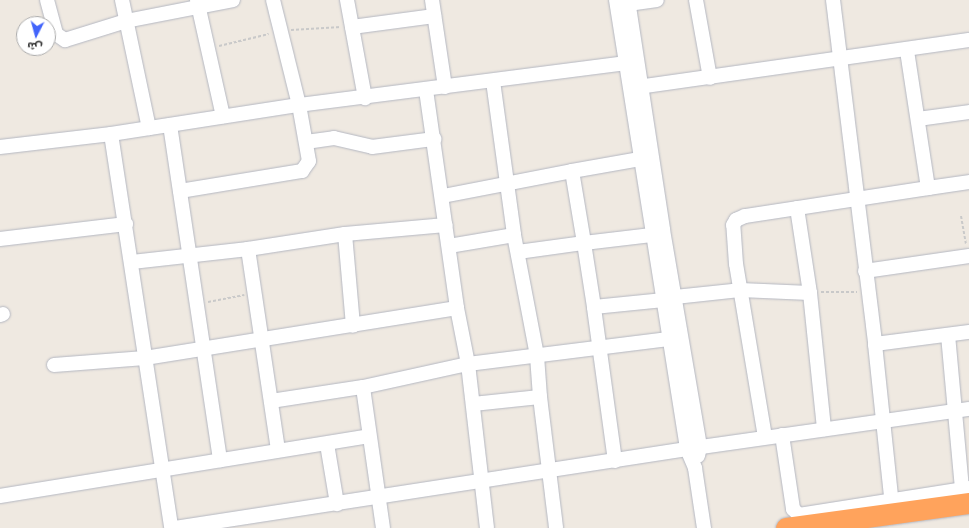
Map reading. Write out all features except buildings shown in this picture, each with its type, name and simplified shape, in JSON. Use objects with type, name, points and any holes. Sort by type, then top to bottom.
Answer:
[{"type":"highway","points":[[786,528],[891,514],[967,493]]},
{"type":"highway","points":[[891,514],[969,516]]},
{"type":"street","points":[[47,0],[56,34],[63,40],[126,21],[198,3],[233,0]]},
{"type":"street","points":[[122,0],[149,128]]},
{"type":"street","points":[[180,191],[302,171],[309,161],[299,105],[273,0]]},
{"type":"street","points":[[347,0],[365,98]]},
{"type":"street","points":[[432,0],[445,87]]},
{"type":"street","points":[[624,1],[657,0]]},
{"type":"street","points":[[696,0],[710,78]]},
{"type":"street","points":[[782,435],[793,509],[797,514],[891,514],[875,344],[833,0]]},
{"type":"street","points":[[624,1],[625,63],[635,87],[640,159],[652,235],[669,298],[670,338],[693,448]]},
{"type":"street","points":[[624,1],[635,87],[693,448],[704,528]]},
{"type":"street","points":[[198,3],[223,116]]},
{"type":"street","points":[[352,27],[434,16]]},
{"type":"street","points":[[635,87],[840,60],[969,40]]},
{"type":"street","points":[[907,50],[928,188]]},
{"type":"street","points":[[1,144],[111,134],[299,105],[365,98],[625,63]]},
{"type":"street","points":[[494,81],[514,235],[537,356],[540,397],[556,528]]},
{"type":"street","points":[[426,90],[443,196],[457,308],[468,364],[483,480],[487,528]]},
{"type":"street","points":[[918,119],[969,112]]},
{"type":"street","points":[[170,125],[220,460]]},
{"type":"street","points":[[111,134],[132,262],[171,528]]},
{"type":"street","points":[[306,142],[334,138],[372,147],[434,139]]},
{"type":"street","points":[[443,196],[640,159]]},
{"type":"street","points":[[572,171],[594,307],[616,461]]},
{"type":"street","points":[[765,437],[740,290],[733,236],[736,220],[745,216],[857,197],[969,182]]},
{"type":"street","points":[[797,208],[810,293],[824,429]]},
{"type":"street","points":[[0,239],[126,224]]},
{"type":"street","points":[[132,262],[248,249],[346,234],[446,225]]},
{"type":"street","points":[[346,234],[353,326]]},
{"type":"street","points":[[449,246],[514,235]]},
{"type":"street","points":[[518,252],[652,235]]},
{"type":"street","points":[[248,249],[278,450]]},
{"type":"street","points":[[865,271],[968,256]]},
{"type":"street","points":[[594,307],[740,290],[810,293]]},
{"type":"street","points":[[54,365],[145,358],[353,326],[457,308]]},
{"type":"street","points":[[875,344],[969,332]]},
{"type":"street","points":[[948,335],[954,411],[967,493]]},
{"type":"street","points":[[271,401],[364,387],[468,364],[670,338]]},
{"type":"street","points":[[364,387],[369,436],[380,498],[383,528]]},
{"type":"street","points":[[473,404],[540,397]]},
{"type":"street","points":[[175,528],[380,498],[483,480],[616,461],[765,437],[882,423],[969,409]]},
{"type":"street","points":[[0,496],[163,471],[278,450],[327,444],[369,436]]},
{"type":"street","points":[[327,444],[338,504]]},
{"type":"path","points":[[208,49],[280,31],[352,27]]},
{"type":"path","points":[[961,216],[968,256]]},
{"type":"path","points":[[810,293],[868,292]]},
{"type":"path","points":[[197,305],[255,293]]}]
